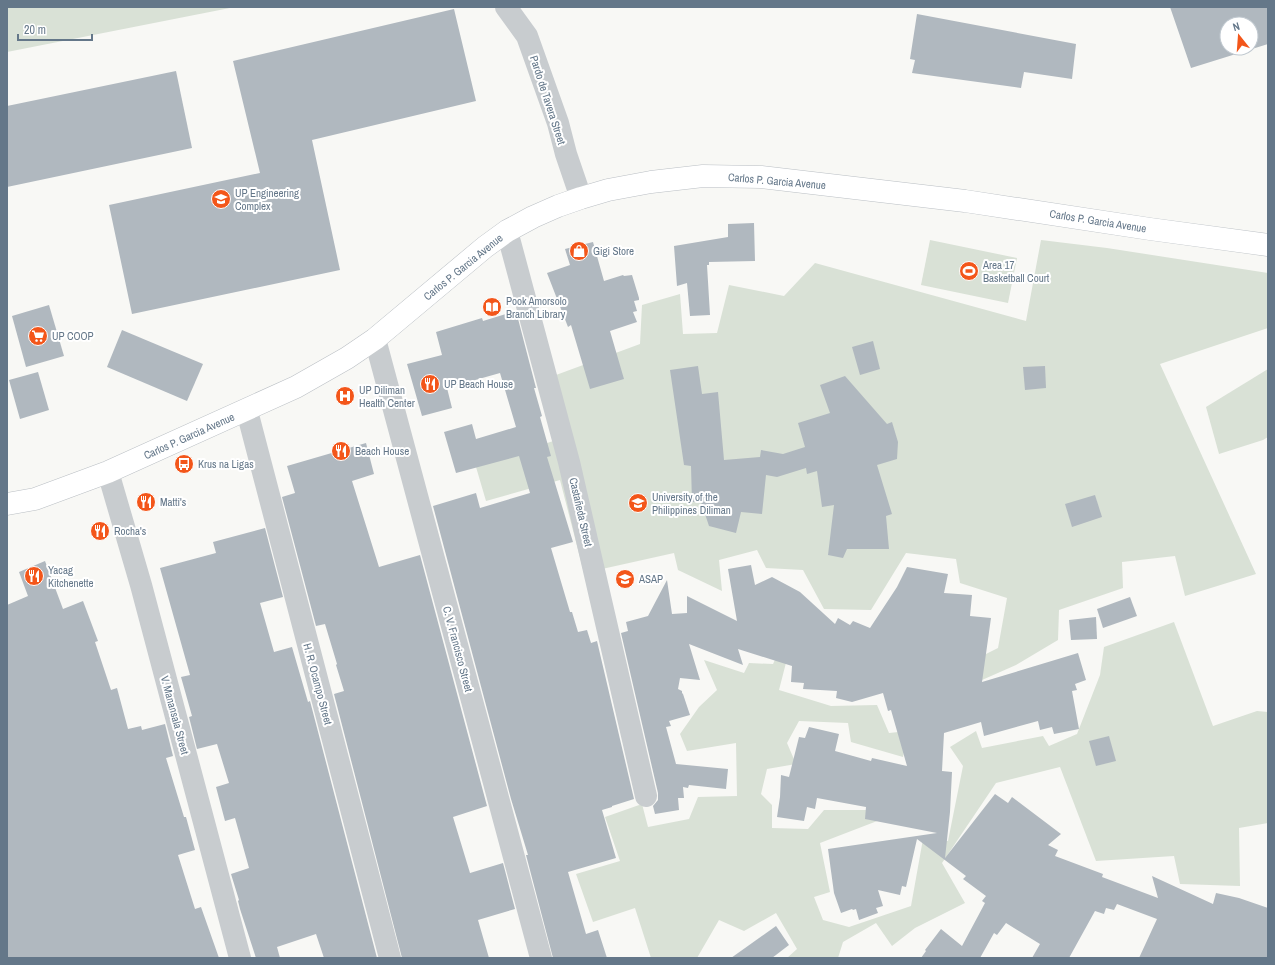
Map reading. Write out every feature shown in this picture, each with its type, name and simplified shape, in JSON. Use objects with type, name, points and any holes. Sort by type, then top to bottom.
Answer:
[{"type":"main road","name":"Carlos P. Garcia Avenue","points":[[7,504],[35,499],[108,472],[247,411],[323,373],[375,339],[485,247],[507,232],[533,217],[581,198],[608,190],[651,182],[703,176],[761,177],[965,201],[1268,245]]},
{"type":"street","name":"Pardo de Tavera Street","points":[[506,7],[527,36],[558,123],[566,154],[581,198]]},
{"type":"street","name":"Castañeda Street","points":[[507,232],[570,462],[646,796]]},
{"type":"street","name":"C. V. Francisco Street","points":[[375,339],[540,958]]},
{"type":"street","name":"H. R. Ocampo Street","points":[[247,411],[390,958]]},
{"type":"street","name":"V. Manansala Street","points":[[108,472],[143,592],[240,958]]},
{"type":"shaded area","points":[[7,7],[235,7],[7,52]]},
{"type":"shaded area","name":"Area 17 Basketball Court","points":[[930,240],[1017,258],[1008,303],[921,285]]},
{"type":"shaded area","points":[[1041,240],[1107,248],[1268,273],[1268,328],[1160,364],[1256,574],[1185,596],[1175,556],[1122,562],[1123,588],[1059,610],[1058,640],[1016,665],[982,680],[980,657],[998,648],[1007,598],[960,583],[956,559],[906,553],[871,610],[824,609],[803,570],[766,568],[757,550],[719,560],[722,591],[678,570],[674,553],[584,573],[560,480],[486,501],[476,467],[571,435],[556,375],[640,344],[642,305],[680,294],[683,334],[717,333],[729,285],[784,296],[815,263],[1026,321]]},
{"type":"shaded area","points":[[1268,369],[1268,437],[1219,454],[1206,407]]},
{"type":"shaded area","points":[[1174,622],[1213,726],[1257,711],[1268,712],[1268,823],[1239,828],[1240,886],[1180,884],[1174,856],[1096,861],[1060,767],[996,783],[942,863],[965,903],[915,928],[892,946],[876,923],[843,942],[838,958],[787,958],[797,949],[776,913],[744,931],[719,920],[697,958],[651,958],[635,908],[593,922],[576,874],[620,861],[605,817],[642,804],[648,827],[689,819],[698,797],[737,796],[736,743],[687,751],[680,734],[699,707],[717,690],[704,660],[744,673],[749,663],[773,664],[780,649],[788,655],[779,690],[831,706],[877,705],[889,733],[908,731],[903,757],[851,742],[848,723],[799,721],[787,743],[796,764],[767,769],[761,794],[772,805],[772,828],[808,829],[824,810],[867,810],[885,818],[820,843],[830,892],[814,897],[823,920],[849,927],[911,906],[923,839],[948,841],[963,766],[950,747],[976,731],[982,748],[1043,736],[1049,746],[1077,734],[1100,675],[1104,647]]},
{"type":"building","points":[[1170,7],[1268,7],[1268,44],[1259,47],[1259,16],[1219,16],[1219,56],[1230,56],[1191,68]]},
{"type":"building","points":[[454,9],[476,101],[312,140],[340,270],[132,314],[109,205],[260,173],[233,61]]},
{"type":"building","points":[[917,14],[1076,44],[1072,79],[1024,72],[1021,88],[912,73],[915,60],[910,59]]},
{"type":"building","points":[[176,71],[192,148],[7,187],[7,106]]},
{"type":"building","points":[[754,223],[755,261],[709,262],[709,265],[707,265],[710,315],[690,316],[687,283],[677,286],[674,246],[728,237],[728,224]]},
{"type":"building","points":[[593,242],[604,281],[623,275],[632,275],[639,300],[634,301],[637,311],[633,312],[637,322],[610,331],[624,379],[590,389],[571,325],[568,327],[547,273],[570,265],[565,249]]},
{"type":"building","name":"UP COOP","points":[[49,305],[64,356],[26,367],[12,316]]},
{"type":"building","points":[[516,311],[536,388],[534,388],[542,416],[540,417],[551,456],[547,457],[573,542],[551,548],[570,612],[572,612],[578,632],[587,630],[591,643],[597,641],[634,799],[602,810],[616,858],[568,872],[586,934],[598,930],[607,958],[553,958],[526,855],[528,855],[511,799],[433,506],[476,493],[480,508],[530,493],[519,456],[456,473],[444,432],[472,424],[476,439],[516,427],[500,373],[447,388],[452,408],[422,416],[407,364],[442,355],[436,332],[482,318],[483,321]]},
{"type":"building","points":[[122,330],[203,364],[187,401],[107,367]]},
{"type":"building","points":[[873,341],[880,369],[860,375],[852,347]]},
{"type":"building","points":[[698,366],[702,394],[718,392],[724,460],[760,457],[761,450],[783,454],[805,447],[798,423],[830,413],[820,385],[845,376],[887,424],[892,422],[898,442],[897,459],[877,465],[892,514],[886,516],[889,549],[847,549],[843,558],[828,555],[834,505],[822,507],[817,471],[807,474],[806,468],[777,477],[766,475],[762,514],[741,512],[736,533],[709,526],[701,502],[692,502],[691,466],[684,465],[670,370]]},
{"type":"building","points":[[1045,366],[1046,388],[1025,390],[1023,367]]},
{"type":"building","points":[[38,372],[49,410],[20,419],[9,380]]},
{"type":"building","points":[[366,443],[374,474],[352,481],[379,567],[420,555],[487,806],[453,817],[470,873],[503,863],[515,909],[478,920],[489,958],[402,958],[334,694],[344,691],[336,665],[337,664],[325,624],[316,626],[282,497],[295,493],[287,466]]},
{"type":"building","points":[[1095,495],[1102,517],[1072,527],[1065,504]]},
{"type":"building","points":[[265,528],[283,597],[260,603],[274,652],[292,647],[308,702],[310,701],[377,958],[324,958],[316,934],[277,947],[280,958],[256,958],[240,909],[239,900],[231,874],[249,868],[235,818],[225,821],[216,787],[229,783],[217,744],[197,749],[189,717],[192,716],[181,677],[190,675],[160,568],[216,553],[213,542]]},
{"type":"building","points":[[45,561],[63,609],[83,601],[98,641],[95,642],[111,690],[117,688],[128,729],[141,726],[142,730],[165,724],[173,756],[166,758],[184,817],[186,817],[195,850],[178,855],[195,909],[201,907],[219,958],[7,958],[7,605],[28,596],[19,572]]},
{"type":"building","points":[[751,565],[755,585],[772,577],[800,592],[835,624],[838,618],[850,625],[853,621],[870,628],[897,587],[907,567],[948,574],[944,593],[972,595],[970,616],[991,618],[982,682],[1078,653],[1086,680],[1075,684],[1077,690],[1072,691],[1079,729],[1054,734],[1052,727],[1040,730],[1038,721],[984,736],[981,722],[944,733],[942,771],[952,772],[950,812],[945,858],[995,794],[1008,803],[1012,797],[1061,834],[1048,845],[1058,850],[1055,856],[1103,874],[1102,877],[1158,898],[1152,876],[1213,904],[1216,893],[1239,898],[1268,908],[1268,958],[1139,958],[1157,919],[1117,904],[1114,910],[1106,908],[1104,914],[1095,911],[1069,958],[1032,958],[1040,944],[1006,923],[997,935],[994,933],[980,958],[921,958],[926,951],[925,950],[941,929],[962,946],[985,903],[982,901],[986,896],[963,879],[966,876],[917,839],[906,887],[902,886],[900,895],[878,890],[883,906],[876,908],[878,913],[859,920],[856,909],[841,913],[834,893],[828,849],[937,833],[865,819],[866,807],[817,798],[815,809],[807,807],[804,821],[777,817],[781,775],[789,777],[799,737],[805,738],[809,727],[839,734],[835,751],[871,761],[872,758],[907,766],[891,710],[888,711],[883,693],[852,702],[836,698],[837,691],[803,689],[804,683],[791,682],[792,666],[738,649],[743,665],[689,644],[700,680],[680,678],[678,689],[682,691],[690,715],[669,721],[671,726],[666,727],[676,764],[728,769],[726,789],[689,785],[688,788],[683,787],[684,798],[678,798],[679,810],[655,814],[653,806],[658,800],[658,793],[621,633],[628,631],[626,622],[648,616],[667,580],[672,614],[687,613],[687,596],[737,621],[728,569]]},
{"type":"building","points":[[1130,597],[1137,616],[1103,628],[1097,609]]},
{"type":"building","points":[[1096,617],[1097,639],[1071,640],[1069,620]]},
{"type":"building","points":[[1109,736],[1116,761],[1096,766],[1089,741]]},
{"type":"building","points":[[776,926],[789,945],[772,958],[731,958]]},
{"type":"place","name":"UP Engineering Complex","points":[[221,199]]},
{"type":"place","name":"Gigi Store","points":[[579,251]]},
{"type":"place","name":"Area 17 Basketball Court","points":[[969,271]]},
{"type":"place","name":"Pook Amorsolo Branch Library","points":[[492,307]]},
{"type":"place","name":"UP COOP","points":[[38,336]]},
{"type":"place","name":"UP Beach House","points":[[430,384]]},
{"type":"place","name":"UP Diliman Health Center","points":[[345,396]]},
{"type":"place","name":"Beach House","points":[[341,451]]},
{"type":"place","name":"Krus na Ligas","points":[[184,464]]},
{"type":"place","name":"Matti's","points":[[146,502]]},
{"type":"place","name":"University of the Philippines Diliman","points":[[638,503]]},
{"type":"place","name":"Rocha's","points":[[100,531]]},
{"type":"place","name":"Yacag Kitchenette","points":[[34,576]]},
{"type":"place","name":"ASAP","points":[[625,579]]}]
